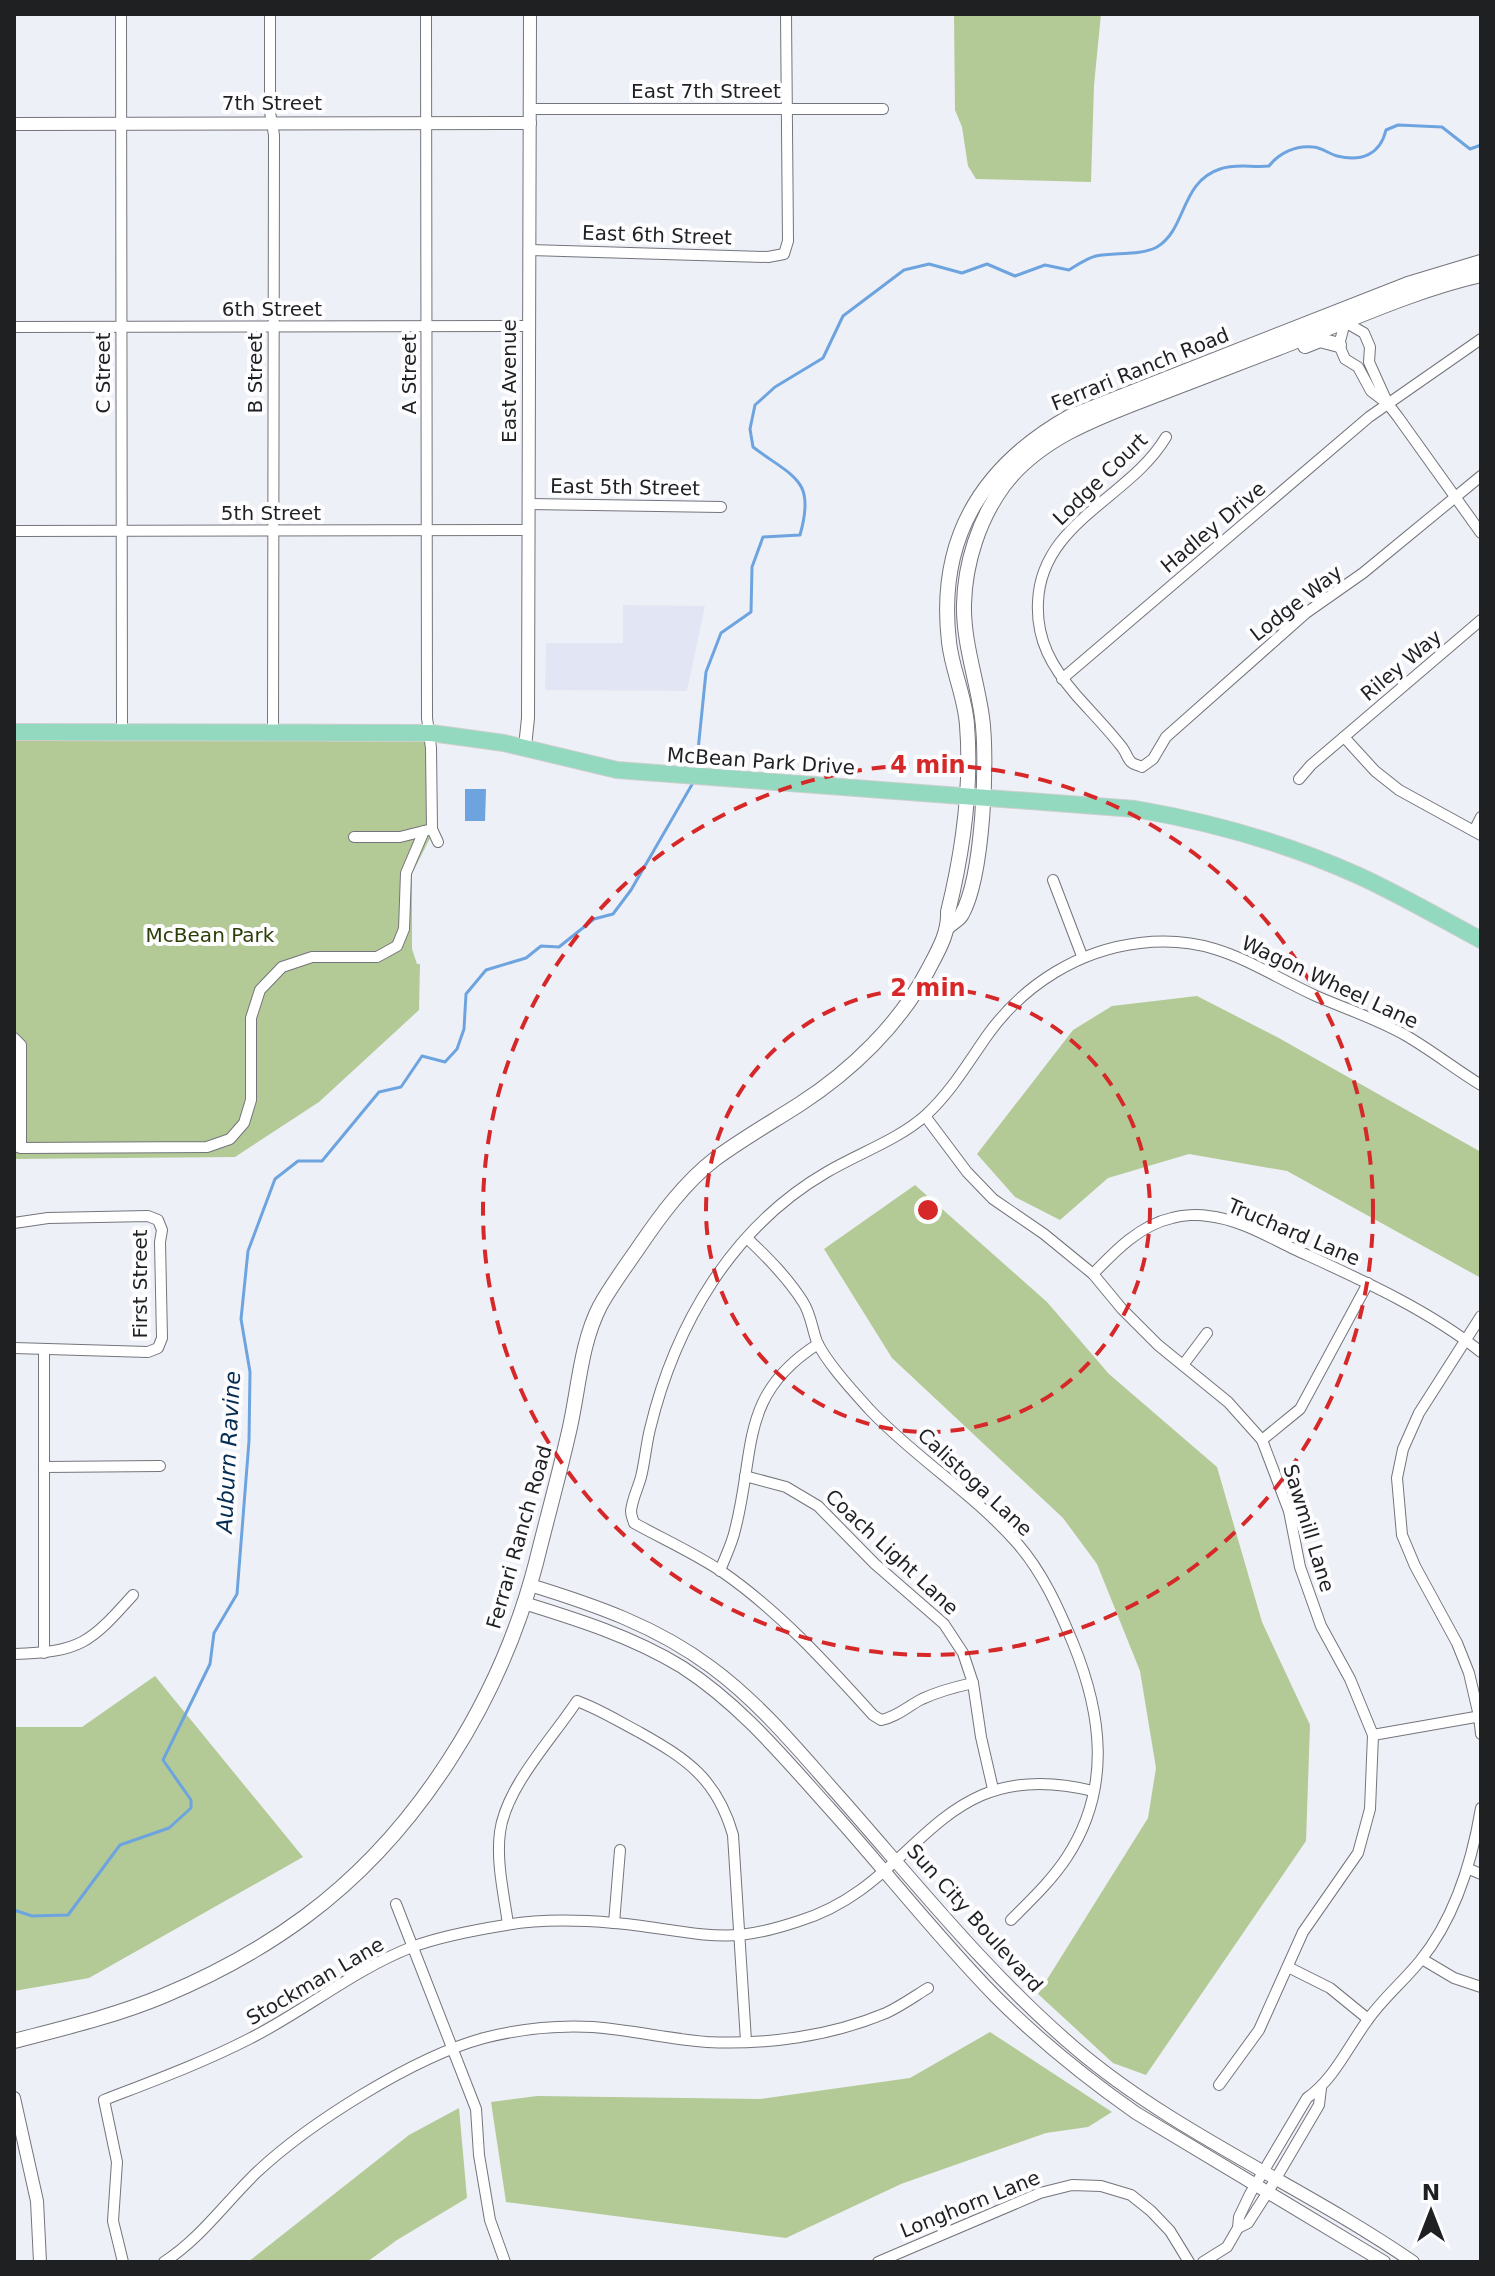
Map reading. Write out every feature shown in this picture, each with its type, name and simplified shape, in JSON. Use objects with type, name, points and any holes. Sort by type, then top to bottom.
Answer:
[{"type":"main road","name":"Ferrari Ranch Road","points":[[14,2041],[87,2022],[176,1990],[274,1938],[307,1916],[378,1851],[469,1728],[504,1656],[530,1585],[570,1426],[580,1365],[600,1307],[674,1200],[714,1160],[825,1086],[871,1046],[901,1013],[923,980],[949,926],[948,912],[974,797],[983,722],[967,642],[964,605],[966,576],[987,512],[1004,485],[1022,464],[1052,443],[1102,416],[1213,373],[1427,277],[1481,262]]},
{"type":"main road","name":"Ferrari Ranch Road","points":[[974,797],[967,723],[949,647],[945,605],[960,534],[975,502],[993,476],[1034,439],[1069,417],[1342,316],[1481,275]]},
{"type":"main road","points":[[1213,373],[1267,360],[1320,340],[1339,345]]},
{"type":"main road","name":"McBean Park Drive","points":[[14,732],[429,733],[525,747],[617,770],[1109,805],[1194,820],[1290,848],[1383,887],[1481,940]]},
{"type":"street","name":"C Street","points":[[121,14],[122,732]]},
{"type":"street","name":"B Street","points":[[270,14],[273,732]]},
{"type":"street","name":"A Street","points":[[426,14],[428,830]]},
{"type":"street","name":"East Avenue","points":[[525,747],[528,718],[530,14]]},
{"type":"street","points":[[786,14],[787,109]]},
{"type":"street","name":"East 7th Street","points":[[530,109],[883,109]]},
{"type":"street","name":"East 6th Street","points":[[530,250],[768,257],[784,254],[788,241],[787,109]]},
{"type":"street","name":"7th Street","points":[[14,124],[530,123]]},
{"type":"street","points":[[1342,316],[1339,345],[1345,359],[1358,367],[1371,391],[1388,404]]},
{"type":"street","points":[[1342,316],[1364,333],[1370,347],[1369,362],[1388,404],[1481,533]]},
{"type":"street","name":"6th Street","points":[[14,327],[529,326]]},
{"type":"street","name":"Hadley Drive","points":[[1062,679],[1388,404],[1481,339]]},
{"type":"street","points":[[1358,367],[1369,362]]},
{"type":"street","name":"Lodge Court","points":[[1142,767],[1131,762],[1062,679],[1043,649],[1037,618],[1038,591],[1048,560],[1067,533],[1143,467],[1158,452],[1166,437]]},
{"type":"street","name":"Lodge Way","points":[[1142,767],[1153,759],[1166,737],[1306,613],[1363,573],[1481,476]]},
{"type":"street","name":"East 5th Street","points":[[529,504],[721,507]]},
{"type":"street","name":"5th Street","points":[[14,531],[529,530]]},
{"type":"street","name":"Riley Way","points":[[1299,779],[1481,620]]},
{"type":"street","points":[[1344,737],[1375,771],[1399,790],[1477,833],[1481,817]]},
{"type":"street","points":[[354,837],[400,837],[428,830]]},
{"type":"street","points":[[428,830],[438,842]]},
{"type":"street","points":[[14,1038],[21,1045],[18,1147],[207,1147],[230,1139],[244,1123],[251,1100],[251,1018],[260,990],[282,967],[312,957],[377,957],[397,946],[404,929],[406,873],[428,830]]},
{"type":"street","points":[[1053,880],[1082,956]]},
{"type":"street","name":"Wagon Wheel Lane","points":[[973,1683],[945,1689],[919,1700],[891,1718],[881,1720],[781,1618],[720,1571],[634,1523],[631,1511],[659,1390],[675,1347],[698,1300],[726,1261],[768,1215],[796,1193],[925,1116],[953,1086],[1012,1006],[1039,982],[1082,956],[1138,943],[1175,941],[1232,954],[1405,1035],[1481,1085]]},
{"type":"street","name":"Sawmill Lane","points":[[925,1116],[967,1172],[993,1199],[1044,1234],[1093,1274],[1122,1309],[1228,1402],[1262,1440],[1289,1511],[1300,1567],[1321,1626],[1350,1679],[1373,1735],[1370,1809],[1358,1853],[1303,1932],[1259,2030],[1219,2085]]},
{"type":"street","name":"Truchard Lane","points":[[1093,1274],[1114,1252],[1143,1230],[1172,1217],[1208,1215],[1242,1225],[1368,1283],[1466,1340],[1481,1352]]},
{"type":"street","name":"First Street","points":[[14,1223],[48,1218],[148,1216],[158,1220],[162,1230],[162,1338],[158,1348],[148,1352],[14,1348]]},
{"type":"street","name":"Calistoga Lane","points":[[748,1239],[776,1266],[806,1305],[818,1344],[871,1411],[1016,1542],[1043,1579],[1072,1642],[1093,1700],[1099,1748],[1093,1791],[1081,1832],[1067,1857],[1011,1920]]},
{"type":"street","points":[[1262,1440],[1300,1409],[1368,1283]]},
{"type":"street","points":[[1481,1316],[1419,1413],[1403,1449],[1397,1478],[1402,1535],[1469,1673],[1480,1716],[1481,1734]]},
{"type":"street","points":[[1183,1365],[1207,1333]]},
{"type":"street","points":[[720,1571],[735,1531],[759,1408],[769,1387],[794,1361],[818,1344]]},
{"type":"street","points":[[44,1350],[44,1653]]},
{"type":"street","points":[[44,1467],[160,1466]]},
{"type":"street","name":"Coach Light Lane","points":[[745,1476],[786,1487],[818,1506],[875,1564],[944,1624],[963,1653],[973,1683],[993,1789]]},
{"type":"street","name":"Sun City Boulevard","points":[[530,1585],[626,1617],[710,1666],[775,1725],[890,1865]]},
{"type":"street","points":[[14,1654],[71,1649],[93,1637],[133,1595]]},
{"type":"street","name":"Sun City Boulevard","points":[[524,1603],[580,1620],[630,1640],[682,1667],[710,1688],[764,1736],[1007,1986],[1078,2051],[1384,2262]]},
{"type":"street","points":[[508,1924],[499,1851],[505,1812],[513,1794],[577,1701],[676,1753],[705,1778],[718,1796],[733,1835],[746,2041]]},
{"type":"street","points":[[1373,1735],[1480,1716]]},
{"type":"street","name":"Stockman Lane","points":[[123,2262],[113,2221],[116,2153],[104,2100],[204,2061],[252,2038],[328,1990],[413,1947],[508,1924],[614,1923],[741,1935],[803,1920],[828,1910],[865,1886],[945,1816],[993,1789],[1041,1782],[1093,1791]]},
{"type":"street","points":[[1203,2262],[1227,2247],[1260,2177],[1307,2098],[1321,2088],[1368,2019],[1422,1959],[1448,1915],[1469,1869],[1481,1808]]},
{"type":"street","points":[[614,1923],[620,1850]]},
{"type":"street","points":[[1469,1869],[1481,1874]]},
{"type":"street","points":[[396,1904],[476,2109],[479,2155],[490,2220],[505,2262]]},
{"type":"street","points":[[1422,1959],[1454,1978],[1481,1987]]},
{"type":"street","points":[[1288,1967],[1330,1988],[1368,2019]]},
{"type":"street","points":[[164,2262],[196,2236],[254,2175],[300,2136],[366,2093],[452,2048],[512,2033],[562,2027],[593,2027],[707,2042],[814,2034],[889,2012],[928,1988]]},
{"type":"street","points":[[1238,2228],[1248,2223],[1319,2105],[1321,2088]]},
{"type":"street","points":[[14,2098],[37,2201],[40,2262]]},
{"type":"street","name":"Sun City Boulevard","points":[[1272,2184],[1351,2221],[1413,2262]]},
{"type":"street","name":"Longhorn Lane","points":[[878,2262],[1040,2193],[1072,2185],[1101,2186],[1131,2195],[1170,2231],[1189,2262]]},
{"type":"shaded area","points":[[623,605],[705,606],[687,691],[545,690],[546,643],[623,643]]},
{"type":"green space","points":[[954,14],[1101,14],[1094,85],[1091,182],[976,179],[968,166],[962,127],[955,110]]},
{"type":"green space","name":"McBean Park","points":[[14,737],[430,738],[433,832],[412,874],[412,949],[417,964],[420,964],[419,1010],[319,1102],[235,1157],[14,1159]]},
{"type":"green space","points":[[1197,996],[1277,1037],[1481,1152],[1481,1278],[1287,1171],[1189,1154],[1108,1178],[1060,1220],[1015,1197],[977,1154],[1073,1030],[1112,1006]]},
{"type":"green space","points":[[915,1185],[1047,1302],[1109,1374],[1217,1467],[1262,1622],[1310,1725],[1306,1841],[1146,2075],[1113,2063],[1038,1994],[1148,1818],[1156,1768],[1140,1671],[1097,1564],[1063,1518],[892,1358],[824,1249]]},
{"type":"green space","points":[[155,1676],[303,1857],[89,1978],[14,1991],[14,1727],[82,1727]]},
{"type":"green space","points":[[990,2032],[1112,2112],[1088,2127],[1046,2133],[901,2184],[786,2238],[506,2202],[491,2102],[537,2096],[760,2099],[910,2078]]},
{"type":"green space","points":[[459,2108],[467,2198],[367,2262],[248,2262],[409,2135]]},
{"type":"water","points":[[465,789],[486,789],[485,821],[465,821]]},
{"type":"waterway","name":"Auburn Ravine","points":[[696,770],[706,672],[721,633],[751,612],[752,567],[763,537],[800,535],[804,516],[805,502],[798,482],[753,447],[750,429],[755,405],[775,387],[823,358],[843,316],[904,270],[929,264],[962,273],[987,264],[1015,276],[1045,265],[1069,270],[1096,256],[1150,250],[1167,239],[1190,195],[1207,175],[1233,166],[1269,166],[1294,149],[1316,147],[1337,156],[1361,157],[1374,151],[1386,130],[1398,125],[1442,127],[1470,149],[1481,145]]},
{"type":"waterway","name":"Auburn Ravine","points":[[14,1910],[32,1916],[68,1915],[120,1845],[169,1828],[191,1808],[191,1800],[163,1760],[210,1664],[214,1633],[237,1594],[249,1441],[250,1372],[241,1319],[248,1251],[275,1179],[298,1161],[322,1161],[379,1092],[401,1087],[422,1056],[445,1062],[457,1049],[464,1029],[466,994],[486,970],[526,958],[541,946],[559,947],[594,919],[613,914],[631,890],[694,781]]}]
